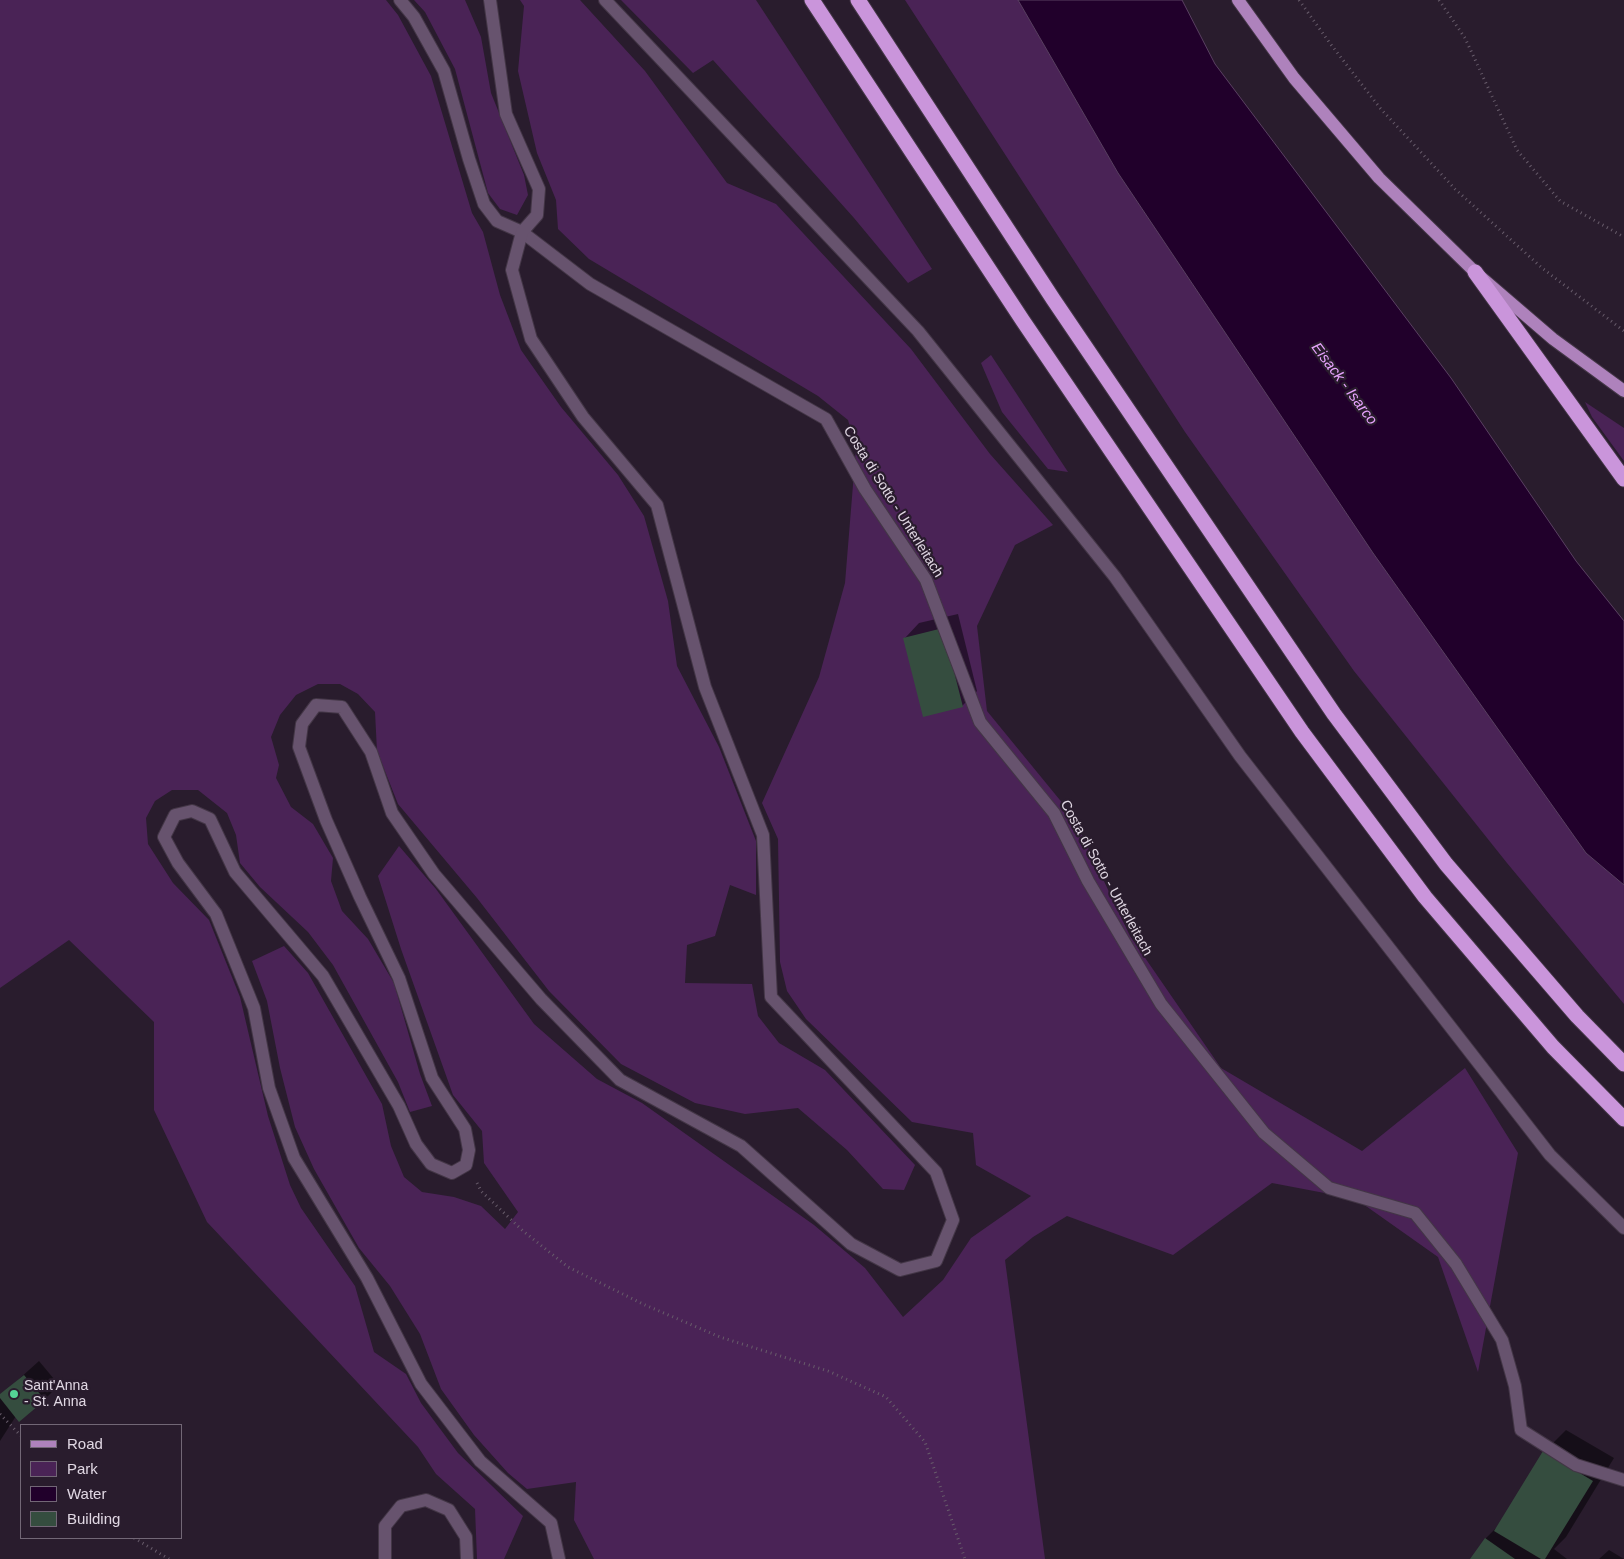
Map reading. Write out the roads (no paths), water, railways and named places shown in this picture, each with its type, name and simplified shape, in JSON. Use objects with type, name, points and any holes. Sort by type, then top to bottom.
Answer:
[{"type":"highway","points":[[812,0],[1023,321],[1302,732],[1425,897],[1554,1047],[1624,1120]]},
{"type":"highway","points":[[858,0],[1053,299],[1334,714],[1446,864],[1577,1016],[1624,1064]]},
{"type":"highway","points":[[1475,272],[1624,479]]},
{"type":"highway","points":[[1577,1016],[1624,1052]]},
{"type":"main road","points":[[1238,0],[1294,78],[1379,178],[1475,272],[1553,339],[1624,391]]},
{"type":"street","name":"Costa di Sotto - Unterleitach","points":[[400,0],[414,17],[444,71],[468,159],[484,204],[497,221],[522,232],[590,284],[826,419],[865,489],[926,580],[980,722],[1054,813],[1088,881],[1161,1004],[1264,1134],[1329,1188],[1415,1213],[1456,1264],[1502,1340],[1515,1386],[1521,1430],[1576,1465],[1624,1480]]},
{"type":"street","points":[[490,0],[506,114],[539,189],[537,215],[522,232],[512,270],[531,339],[583,417],[657,505],[705,687],[763,835],[771,997],[936,1172],[953,1220],[936,1261],[900,1270],[851,1244],[741,1146],[620,1080],[541,999],[434,874],[392,813],[370,752],[342,707],[316,705],[302,724],[299,747],[326,820],[399,978],[432,1078],[465,1129],[469,1150],[466,1165],[452,1172],[431,1164],[416,1144],[398,1106],[323,976],[236,872],[210,819],[192,810],[175,815],[164,837],[178,863],[216,914],[220,923],[254,1008],[269,1088],[294,1158],[368,1278],[421,1384],[480,1461],[551,1524],[559,1559]]},
{"type":"street","points":[[605,0],[918,331],[1115,577],[1240,756],[1544,1147],[1624,1228]]},
{"type":"street","points":[[385,1559],[385,1526],[402,1506],[426,1500],[448,1510],[466,1536],[467,1559]]},
{"type":"water","name":"Eisack - Isarco","points":[[1018,0],[1182,0],[1215,64],[1451,378],[1576,561],[1624,621],[1624,885],[1586,853],[1373,553],[1118,173]]},
{"type":"place","name":"Sant'Anna - St. Anna","points":[[14,1394]]}]
